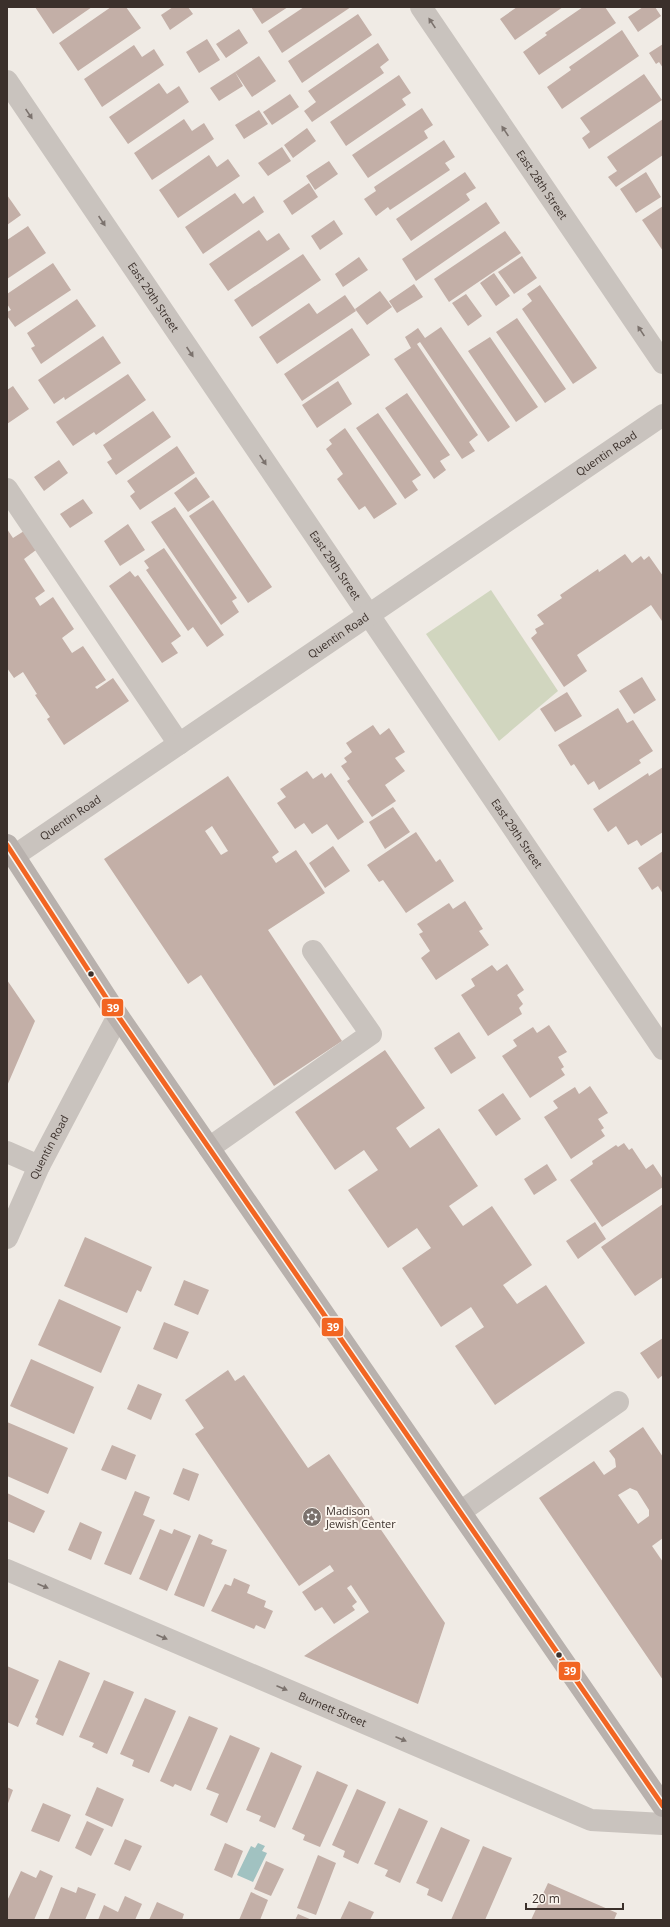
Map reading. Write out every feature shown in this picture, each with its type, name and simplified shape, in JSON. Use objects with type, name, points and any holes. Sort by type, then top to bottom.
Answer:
[{"type":"main road","points":[[10,850],[118,1016],[663,1806]]},
{"type":"street","name":"East 28th Street","points":[[421,7],[663,363]]},
{"type":"street","name":"East 29th Street","points":[[7,81],[663,1049]]},
{"type":"street","name":"Quentin Road","points":[[10,850],[179,744],[663,415]]},
{"type":"street","points":[[7,489],[179,744]]},
{"type":"street","points":[[209,1148],[371,1034],[313,951]]},
{"type":"street","name":"Quentin Road","points":[[7,1238],[39,1166],[118,1016]]},
{"type":"street","points":[[7,1152],[39,1166]]},
{"type":"street","points":[[460,1512],[618,1402]]},
{"type":"street","name":"Burnett Street","points":[[7,1570],[591,1820],[663,1824]]},
{"type":"green space","points":[[491,590],[558,691],[499,741],[426,634]]},
{"type":"water","points":[[258,1843],[265,1846],[262,1851],[267,1853],[253,1882],[237,1875],[251,1846],[255,1848]]},
{"type":"building","points":[[35,7],[92,7],[53,34]]},
{"type":"building","points":[[111,7],[126,7],[141,28],[78,71],[59,43]]},
{"type":"building","points":[[173,7],[188,7],[193,14],[170,30],[161,15]]},
{"type":"building","points":[[251,7],[288,7],[262,24]]},
{"type":"building","points":[[304,7],[351,7],[282,53],[268,31]]},
{"type":"building","points":[[517,7],[563,7],[515,40],[500,19]]},
{"type":"building","points":[[583,7],[605,7],[616,23],[539,75],[523,52],[547,35],[545,33]]},
{"type":"building","points":[[643,7],[655,7],[661,16],[638,32],[628,17]]},
{"type":"building","points":[[358,14],[372,35],[302,83],[288,61]]},
{"type":"building","points":[[239,29],[248,43],[226,58],[216,44]]},
{"type":"building","points":[[622,30],[639,56],[562,109],[547,87],[571,70],[569,67]]},
{"type":"building","points":[[207,39],[220,60],[199,73],[186,52]]},
{"type":"building","points":[[378,43],[389,60],[380,67],[384,73],[312,122],[304,111],[316,102],[308,91]]},
{"type":"building","points":[[663,44],[663,68],[659,62],[656,64],[649,53]]},
{"type":"building","points":[[134,45],[142,57],[154,49],[164,65],[102,107],[84,79]]},
{"type":"building","points":[[259,56],[276,81],[252,97],[235,72]]},
{"type":"building","points":[[235,72],[243,86],[219,101],[210,88]]},
{"type":"building","points":[[644,74],[662,100],[589,149],[582,138],[590,132],[580,118]]},
{"type":"building","points":[[399,75],[411,93],[402,99],[406,105],[346,146],[330,122]]},
{"type":"building","points":[[159,83],[167,94],[179,86],[189,102],[128,144],[109,117]]},
{"type":"building","points":[[290,94],[299,107],[272,125],[263,112]]},
{"type":"building","points":[[422,108],[433,125],[424,131],[428,138],[368,178],[352,155]]},
{"type":"building","points":[[259,110],[268,124],[244,139],[235,125]]},
{"type":"building","points":[[184,119],[192,131],[204,123],[214,139],[152,180],[134,153]]},
{"type":"building","points":[[663,119],[663,155],[616,187],[608,177],[617,171],[607,157]]},
{"type":"building","points":[[307,128],[316,141],[293,158],[284,145]]},
{"type":"building","points":[[444,140],[455,157],[445,163],[450,170],[390,210],[388,207],[376,216],[364,199],[376,191],[374,187]]},
{"type":"building","points":[[282,147],[291,161],[268,176],[258,163]]},
{"type":"building","points":[[209,155],[217,167],[228,159],[240,176],[178,218],[159,190]]},
{"type":"building","points":[[329,161],[338,174],[315,190],[306,176]]},
{"type":"building","points":[[465,172],[476,188],[466,194],[470,200],[411,241],[396,219]]},
{"type":"building","points":[[646,172],[661,197],[636,213],[620,189]]},
{"type":"building","points":[[309,183],[318,197],[292,215],[283,201]]},
{"type":"building","points":[[235,193],[243,204],[254,196],[264,212],[203,254],[185,227]]},
{"type":"building","points":[[7,195],[21,215],[7,225]]},
{"type":"building","points":[[486,202],[500,223],[416,281],[402,259]]},
{"type":"building","points":[[663,206],[663,251],[642,220]]},
{"type":"building","points":[[334,220],[343,234],[320,250],[311,236]]},
{"type":"building","points":[[28,226],[46,253],[7,279],[7,240]]},
{"type":"building","points":[[259,230],[267,241],[279,233],[290,249],[228,291],[209,264]]},
{"type":"building","points":[[505,231],[521,253],[449,302],[434,279]]},
{"type":"building","points":[[303,254],[321,280],[252,327],[234,300]]},
{"type":"building","points":[[522,256],[537,278],[514,294],[498,272]]},
{"type":"building","points":[[359,257],[368,270],[343,287],[335,274]]},
{"type":"building","points":[[53,263],[71,290],[15,327],[7,316],[7,312],[11,310],[7,304],[7,294]]},
{"type":"building","points":[[494,273],[510,296],[496,306],[480,283]]},
{"type":"building","points":[[414,284],[423,297],[397,313],[389,301]]},
{"type":"building","points":[[540,285],[597,368],[573,384],[522,309],[532,301],[527,294]]},
{"type":"building","points":[[380,291],[392,307],[367,325],[355,309]]},
{"type":"building","points":[[466,294],[482,316],[468,326],[452,303]]},
{"type":"building","points":[[345,295],[356,311],[277,364],[259,337],[309,303],[317,314]]},
{"type":"building","points":[[77,299],[96,326],[41,364],[31,348],[35,346],[27,333]]},
{"type":"building","points":[[517,318],[566,389],[545,403],[496,332]]},
{"type":"building","points":[[441,327],[510,427],[488,442],[420,342],[417,344],[478,435],[469,442],[475,451],[462,459],[394,359],[411,348],[405,337],[418,328],[425,338]]},
{"type":"building","points":[[352,328],[370,355],[302,401],[284,374]]},
{"type":"building","points":[[103,336],[121,363],[65,400],[64,397],[54,404],[38,380]]},
{"type":"building","points":[[490,337],[538,407],[516,422],[468,351]]},
{"type":"building","points":[[128,374],[146,400],[96,435],[94,432],[73,446],[56,422]]},
{"type":"building","points":[[338,381],[352,404],[317,428],[302,405]]},
{"type":"building","points":[[13,386],[29,409],[7,424],[7,390]]},
{"type":"building","points":[[407,393],[450,455],[440,461],[446,470],[434,479],[385,408]]},
{"type":"building","points":[[153,411],[171,437],[116,475],[107,462],[112,459],[103,445]]},
{"type":"building","points":[[378,413],[421,475],[412,481],[418,490],[405,499],[356,428]]},
{"type":"building","points":[[345,428],[397,504],[374,519],[365,506],[359,510],[337,479],[343,474],[326,449],[332,444],[329,440]]},
{"type":"building","points":[[177,446],[195,473],[140,510],[130,496],[135,492],[127,481]]},
{"type":"building","points":[[59,460],[68,473],[44,491],[34,477]]},
{"type":"building","points":[[196,477],[210,497],[188,512],[174,493]]},
{"type":"building","points":[[83,499],[93,513],[70,528],[60,514]]},
{"type":"building","points":[[213,500],[272,587],[248,603],[189,516]]},
{"type":"building","points":[[175,507],[237,598],[232,601],[239,612],[221,625],[151,522]]},
{"type":"building","points":[[128,524],[145,550],[120,566],[104,541]]},
{"type":"building","points":[[7,529],[13,538],[24,531],[36,550],[24,559],[45,591],[35,598],[40,606],[53,597],[74,629],[62,638],[72,653],[83,646],[106,680],[95,687],[97,689],[113,678],[129,701],[64,745],[47,719],[50,717],[35,695],[37,694],[23,672],[14,678],[7,668]]},
{"type":"building","points":[[164,548],[224,635],[207,647],[193,627],[188,631],[146,570],[149,568],[144,561]]},
{"type":"building","points":[[625,554],[632,563],[641,556],[644,560],[649,556],[663,576],[663,620],[662,621],[651,605],[577,655],[587,671],[564,687],[531,638],[537,633],[535,629],[544,624],[537,615],[562,598],[560,595],[598,569],[599,572]]},
{"type":"building","points":[[130,571],[135,577],[138,575],[181,636],[171,643],[178,653],[162,663],[109,586]]},
{"type":"building","points":[[642,677],[656,700],[634,714],[619,691]]},
{"type":"building","points":[[567,692],[582,716],[555,732],[540,709]]},
{"type":"building","points":[[618,708],[627,723],[633,720],[653,751],[639,760],[641,763],[599,790],[594,781],[588,785],[574,764],[571,766],[558,745]]},
{"type":"building","points":[[373,725],[380,735],[389,728],[405,752],[395,758],[405,771],[385,785],[396,801],[372,817],[347,781],[350,779],[341,766],[347,762],[344,758],[352,752],[346,743]]},
{"type":"building","points":[[663,767],[663,832],[641,846],[637,840],[628,845],[616,826],[608,832],[593,809],[648,773],[649,776]]},
{"type":"building","points":[[307,771],[313,779],[322,773],[325,778],[331,773],[364,822],[338,840],[327,824],[312,834],[304,823],[295,829],[277,803],[286,797],[280,789]]},
{"type":"building","points":[[228,776],[279,852],[272,857],[276,863],[296,850],[325,893],[268,930],[342,1041],[274,1086],[201,975],[188,984],[104,859]],"holes":[[[212,826],[228,851],[221,855],[205,831]]]},
{"type":"building","points":[[393,807],[410,832],[385,849],[369,822]]},
{"type":"building","points":[[416,832],[436,862],[440,859],[454,881],[406,913],[383,880],[379,882],[367,865]]},
{"type":"building","points":[[333,846],[350,871],[325,888],[309,863]]},
{"type":"building","points":[[663,851],[663,894],[658,886],[652,890],[638,868]]},
{"type":"building","points":[[465,901],[483,929],[479,931],[489,945],[436,980],[421,958],[430,951],[419,934],[423,932],[417,924],[449,903],[453,909]]},
{"type":"building","points":[[507,964],[524,990],[517,995],[523,1004],[519,1008],[522,1014],[488,1036],[461,995],[475,986],[471,979],[492,965],[497,971]]},
{"type":"building","points":[[7,980],[35,1021],[7,1086]]},
{"type":"building","points":[[549,1025],[567,1052],[558,1057],[564,1067],[561,1069],[565,1075],[530,1098],[502,1056],[517,1046],[513,1040],[533,1027],[537,1033]]},
{"type":"building","points":[[459,1032],[476,1058],[451,1074],[434,1048]]},
{"type":"building","points":[[385,1050],[425,1108],[396,1128],[410,1148],[439,1128],[478,1186],[449,1206],[463,1226],[492,1206],[532,1265],[503,1285],[517,1304],[546,1285],[585,1343],[495,1405],[455,1346],[484,1327],[471,1307],[441,1327],[402,1268],[431,1248],[417,1228],[388,1248],[348,1190],[378,1170],[364,1150],[335,1170],[295,1112]]},
{"type":"building","points":[[590,1086],[608,1113],[598,1119],[604,1128],[601,1130],[605,1136],[571,1159],[544,1117],[558,1108],[553,1101],[575,1087],[579,1094]]},
{"type":"building","points":[[503,1093],[521,1119],[496,1136],[478,1110]]},
{"type":"building","points":[[624,1143],[629,1150],[632,1148],[646,1169],[653,1164],[663,1179],[663,1187],[602,1227],[570,1180],[593,1164],[592,1161],[616,1145],[618,1147]]},
{"type":"building","points":[[547,1164],[557,1180],[534,1195],[524,1179]]},
{"type":"building","points":[[663,1204],[663,1277],[635,1296],[601,1247]]},
{"type":"building","points":[[595,1222],[606,1239],[578,1259],[566,1241]]},
{"type":"building","points":[[85,1237],[152,1267],[141,1292],[137,1290],[127,1313],[64,1286]]},
{"type":"building","points":[[184,1280],[209,1290],[198,1315],[174,1305]]},
{"type":"building","points":[[59,1299],[121,1327],[101,1373],[38,1345]]},
{"type":"building","points":[[164,1322],[189,1332],[177,1359],[153,1349]]},
{"type":"building","points":[[663,1338],[663,1375],[658,1379],[640,1353]]},
{"type":"building","points":[[31,1359],[94,1387],[74,1434],[10,1406]]},
{"type":"building","name":"Madison Jewish Center","points":[[228,1370],[235,1381],[244,1375],[308,1468],[329,1454],[445,1623],[418,1704],[304,1656],[369,1612],[351,1585],[347,1588],[357,1602],[352,1606],[355,1610],[334,1624],[322,1607],[315,1611],[302,1592],[334,1571],[330,1565],[299,1586],[195,1434],[204,1428],[185,1400]]},
{"type":"building","points":[[138,1384],[162,1394],[151,1420],[127,1409]]},
{"type":"building","points":[[7,1422],[68,1448],[48,1494],[7,1476]]},
{"type":"building","points":[[643,1427],[663,1457],[663,1538],[652,1546],[663,1562],[663,1680],[539,1498],[594,1461],[604,1475],[616,1467],[615,1459],[609,1451]],"holes":[[[630,1488],[637,1491],[649,1510],[649,1516],[638,1524],[618,1495]]]},
{"type":"building","points":[[112,1445],[136,1455],[126,1480],[101,1470]]},
{"type":"building","points":[[183,1468],[199,1474],[189,1501],[173,1494]]},
{"type":"building","points":[[135,1491],[150,1497],[143,1515],[155,1520],[131,1575],[104,1564]]},
{"type":"building","points":[[7,1493],[45,1511],[34,1533],[7,1521]]},
{"type":"building","points":[[80,1522],[102,1532],[91,1560],[68,1550]]},
{"type":"building","points":[[160,1529],[172,1534],[174,1529],[191,1536],[167,1591],[139,1579]]},
{"type":"building","points":[[199,1534],[213,1540],[211,1544],[227,1550],[204,1607],[174,1595]]},
{"type":"building","points":[[234,1578],[250,1585],[247,1593],[266,1601],[264,1607],[273,1611],[265,1629],[256,1625],[254,1629],[211,1611],[225,1584],[231,1586]]},
{"type":"building","points":[[59,1660],[90,1673],[63,1736],[36,1724],[38,1719],[35,1717]]},
{"type":"building","points":[[7,1666],[39,1680],[18,1727],[7,1722]]},
{"type":"building","points":[[104,1680],[134,1692],[107,1754],[92,1747],[94,1743],[79,1737]]},
{"type":"building","points":[[145,1698],[176,1711],[149,1773],[132,1766],[134,1760],[120,1754]]},
{"type":"building","points":[[189,1716],[218,1728],[191,1791],[175,1784],[173,1787],[160,1781]]},
{"type":"building","points":[[230,1735],[260,1748],[227,1823],[210,1815],[219,1794],[206,1789]]},
{"type":"building","points":[[271,1752],[302,1766],[275,1828],[259,1821],[261,1816],[246,1810]]},
{"type":"building","points":[[317,1771],[348,1785],[320,1847],[303,1840],[305,1835],[292,1829]]},
{"type":"building","points":[[7,1787],[13,1790],[7,1806]]},
{"type":"building","points":[[97,1787],[124,1799],[112,1827],[85,1815]]},
{"type":"building","points":[[357,1789],[386,1802],[358,1864],[343,1857],[345,1851],[332,1845]]},
{"type":"building","points":[[43,1803],[71,1815],[59,1842],[31,1831]]},
{"type":"building","points":[[399,1808],[428,1821],[400,1883],[385,1876],[388,1870],[374,1864]]},
{"type":"building","points":[[87,1821],[104,1829],[91,1856],[75,1848]]},
{"type":"building","points":[[441,1827],[470,1840],[442,1902],[427,1895],[429,1889],[416,1883]]},
{"type":"building","points":[[125,1839],[142,1846],[130,1871],[114,1864]]},
{"type":"building","points":[[225,1843],[243,1851],[232,1878],[214,1870]]},
{"type":"building","points":[[483,1846],[512,1858],[485,1920],[451,1920]]},
{"type":"building","points":[[318,1855],[336,1863],[316,1915],[297,1908]]},
{"type":"building","points":[[266,1861],[284,1869],[271,1896],[254,1889]]},
{"type":"building","points":[[40,1870],[53,1876],[34,1920],[7,1920],[7,1901],[21,1871],[36,1878]]},
{"type":"building","points":[[548,1883],[617,1913],[614,1920],[531,1920]]},
{"type":"building","points":[[61,1887],[76,1893],[78,1887],[96,1894],[85,1920],[48,1920]]},
{"type":"building","points":[[251,1892],[268,1900],[260,1920],[239,1920]]},
{"type":"building","points":[[125,1896],[142,1904],[135,1920],[98,1920],[104,1905],[118,1912]]},
{"type":"building","points":[[349,1901],[374,1912],[370,1920],[340,1920]]},
{"type":"building","points":[[157,1902],[184,1914],[182,1920],[149,1920]]},
{"type":"building","points":[[298,1914],[312,1920],[295,1920]]},
{"type":"transit line","name":"39","points":[[7,845],[118,1016],[663,1806]]},
{"type":"place","name":"Madison Jewish Center","points":[[312,1517]]}]
